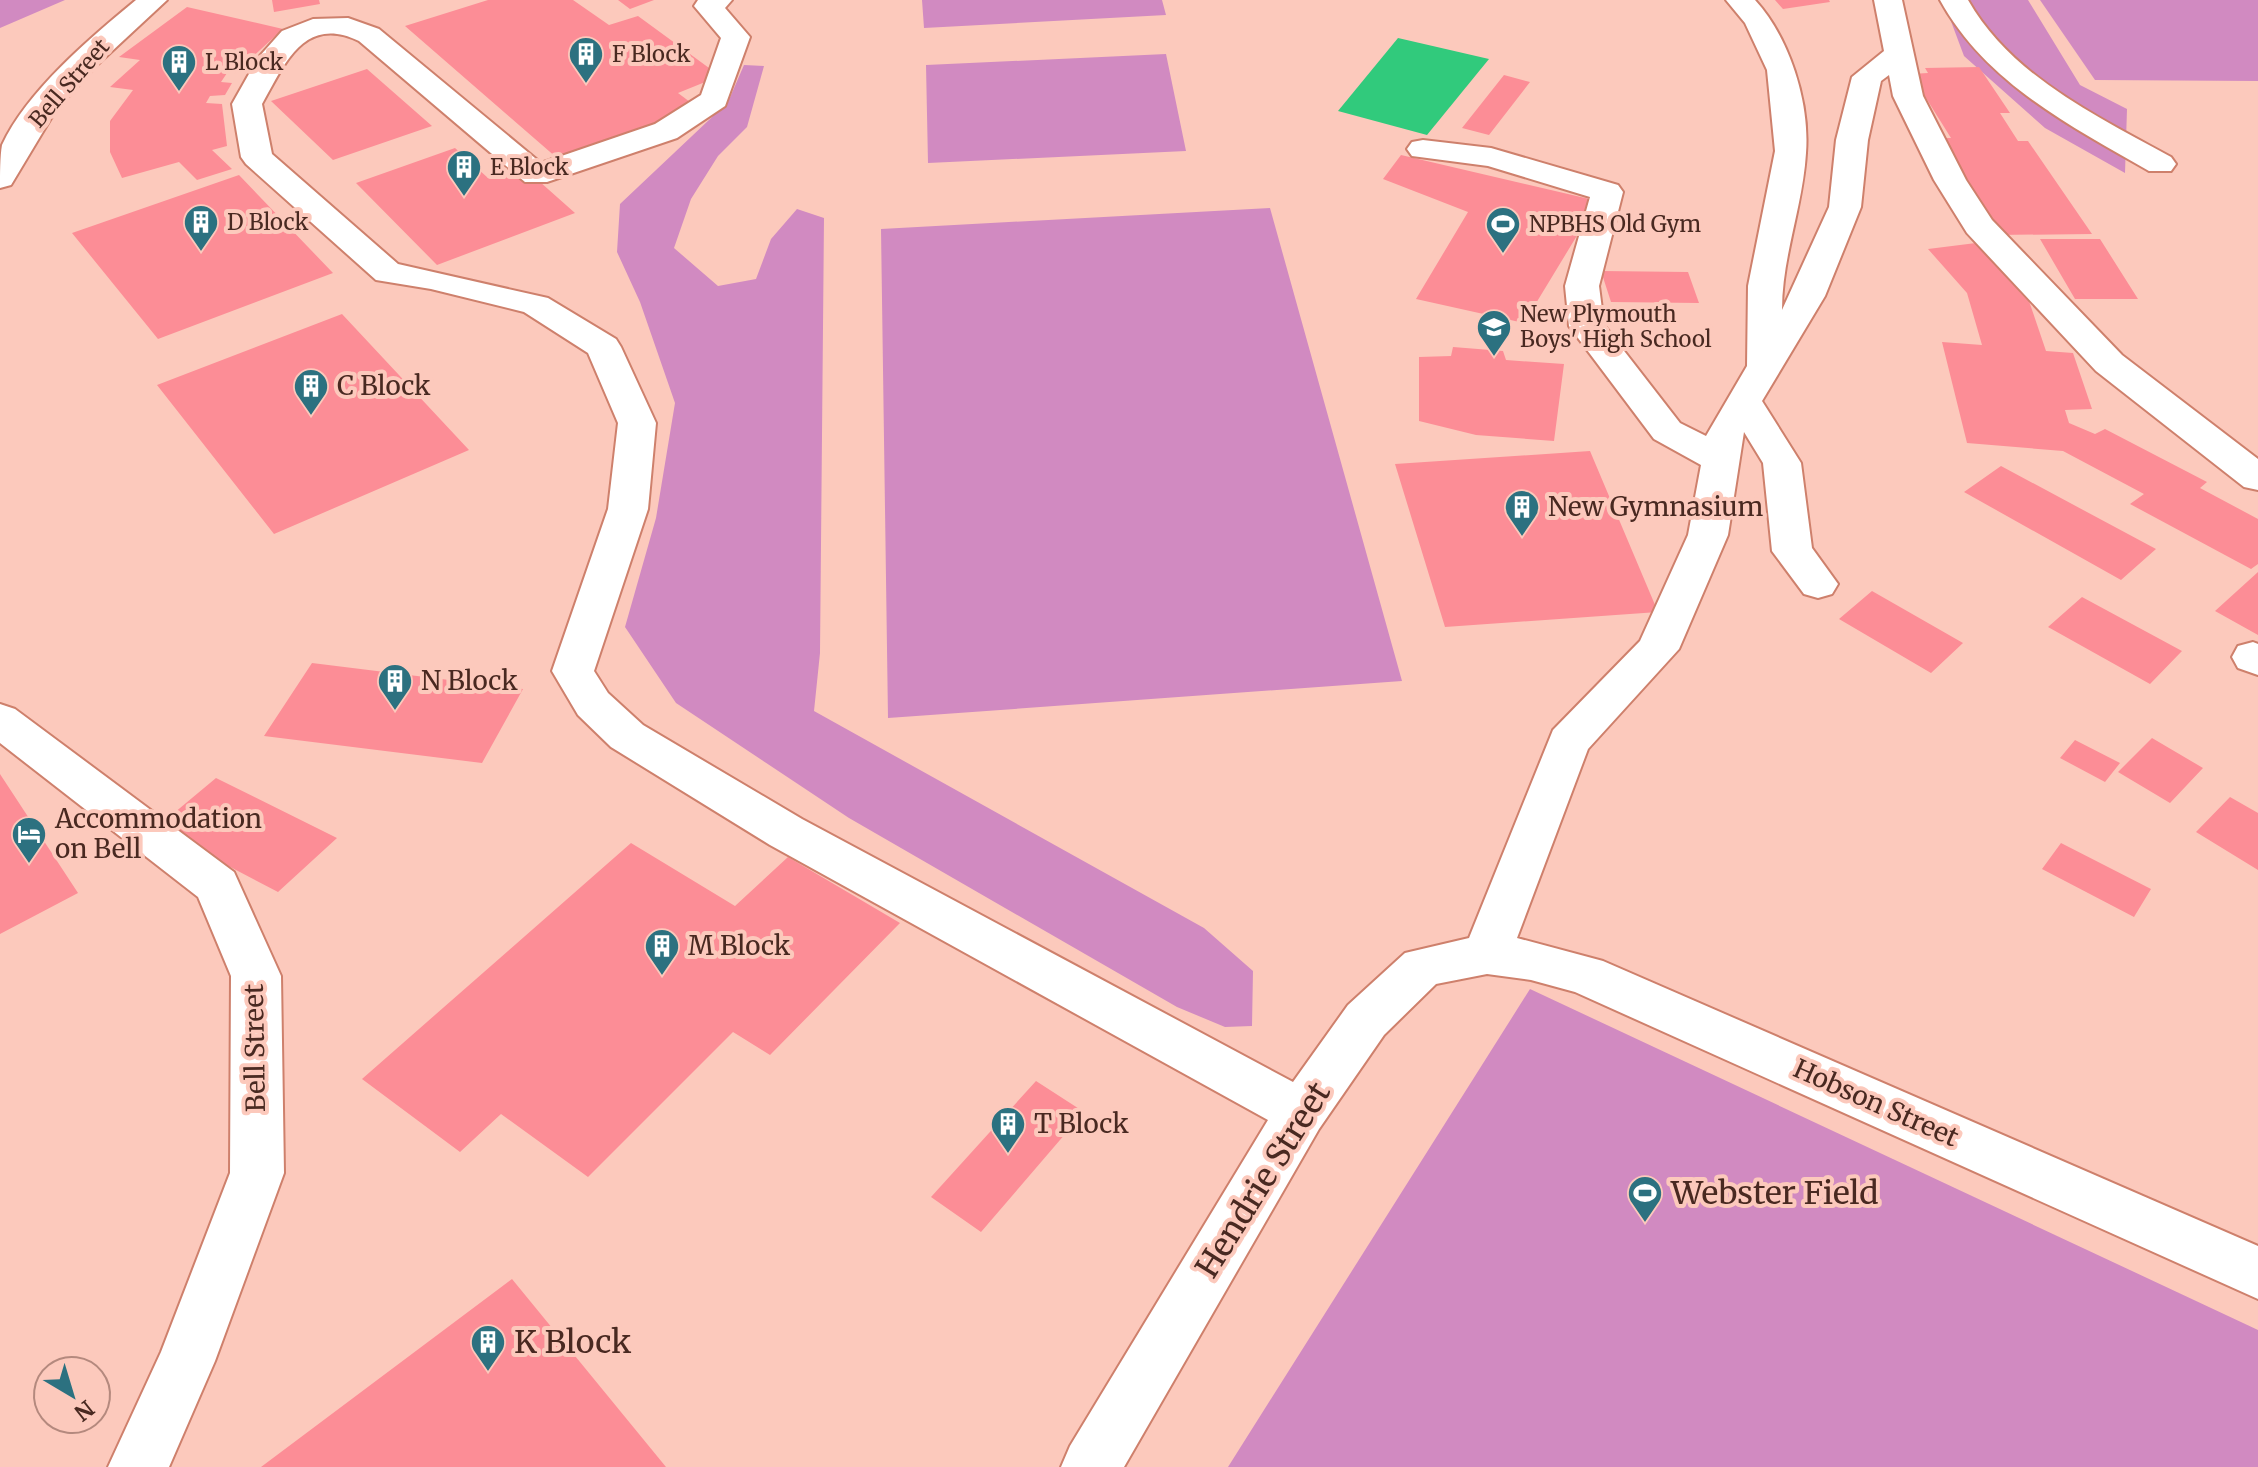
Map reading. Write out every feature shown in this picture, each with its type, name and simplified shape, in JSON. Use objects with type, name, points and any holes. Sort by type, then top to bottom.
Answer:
[{"type":"street","name":"Bell Street","points":[[0,178],[7,161],[55,93],[116,30],[153,0]]},
{"type":"street","points":[[718,0],[708,6],[736,37],[714,100],[652,136],[536,175],[369,35],[356,27],[320,25],[283,44],[247,104],[257,157],[388,273],[431,279],[536,305],[603,347],[637,423],[628,509],[573,671],[593,704],[627,736],[786,832],[1216,1063],[1301,1113]]},
{"type":"street","points":[[1740,0],[1758,20],[1782,70],[1791,151],[1765,286],[1765,365]]},
{"type":"street","points":[[1888,0],[1908,96],[1950,180],[1979,226],[2109,363],[2258,478]]},
{"type":"street","points":[[1954,0],[1961,17],[2026,84],[2160,164]]},
{"type":"street","points":[[1487,954],[1569,741],[1658,649],[1708,535],[1725,432],[1808,296],[1845,207],[1852,140],[1867,77],[1901,53]]},
{"type":"street","points":[[1423,149],[1491,157],[1607,192],[1582,286],[1587,326],[1667,431],[1719,459]]},
{"type":"street","points":[[1743,400],[1782,463],[1792,551],[1818,584]]},
{"type":"street","name":"Bell Street","points":[[0,720],[217,885],[256,976],[257,1173],[186,1361],[138,1467]]},
{"type":"street","name":"Hendrie Street","points":[[1091,1467],[1301,1113],[1366,1020],[1422,967],[1487,954]]},
{"type":"street","name":"Hobson Street","points":[[1487,954],[1531,960],[1586,975],[2258,1273]]},
{"type":"shaded area","points":[[0,0],[65,0],[0,28]]},
{"type":"shaded area","points":[[922,0],[1162,0],[1166,15],[924,28]]},
{"type":"shaded area","points":[[1943,0],[2028,0],[2080,85],[2127,109],[2125,173],[2045,128],[1964,56]]},
{"type":"shaded area","points":[[2040,0],[2258,0],[2258,81],[2095,80]]},
{"type":"shaded area","points":[[1398,38],[1489,59],[1427,135],[1338,111]]},
{"type":"shaded area","points":[[1166,54],[1186,151],[928,163],[926,65]]},
{"type":"shaded area","points":[[744,65],[764,66],[747,127],[718,156],[691,199],[674,248],[718,286],[756,279],[771,239],[797,209],[824,218],[820,653],[814,711],[1204,928],[1253,971],[1252,1026],[1225,1027],[1177,1007],[849,818],[676,703],[625,627],[656,518],[675,403],[640,302],[617,252],[620,204],[728,102]]},
{"type":"shaded area","points":[[1270,208],[1402,681],[888,718],[881,229]]},
{"type":"shaded area","name":"Webster Field","points":[[1530,989],[2258,1330],[2258,1467],[1228,1467]]},
{"type":"building","points":[[272,0],[319,0],[320,4],[274,12]]},
{"type":"building","name":"F Block","points":[[488,0],[573,0],[609,25],[638,16],[720,76],[678,93],[698,108],[557,158],[405,26]]},
{"type":"building","points":[[618,0],[654,0],[630,9]]},
{"type":"building","points":[[1775,0],[1829,0],[1830,2],[1783,9]]},
{"type":"building","name":"L Block","points":[[187,7],[283,29],[238,70],[227,73],[221,82],[232,83],[225,95],[210,96],[206,103],[222,104],[227,146],[212,150],[232,169],[197,180],[179,162],[122,178],[110,152],[110,121],[133,90],[110,87],[140,60],[119,57]]},
{"type":"building","points":[[1979,67],[2010,113],[2000,113],[2018,141],[2028,141],[2092,234],[1996,235],[1936,138],[1951,138],[1911,74],[1928,73],[1925,68]]},
{"type":"building","name":"E Block","points":[[367,69],[432,126],[333,160],[271,101]]},
{"type":"building","points":[[1504,75],[1530,82],[1489,135],[1462,128]]},
{"type":"building","name":"E Block","points":[[455,148],[488,178],[522,166],[575,213],[437,265],[356,183]]},
{"type":"building","name":"NPBHS Old Gym","points":[[1401,155],[1598,201],[1524,323],[1416,299],[1468,212],[1383,179]]},
{"type":"building","name":"D Block","points":[[239,175],[333,273],[158,339],[72,233]]},
{"type":"building","points":[[2040,239],[2100,239],[2138,299],[2075,299]]},
{"type":"building","points":[[1976,243],[2029,301],[2046,351],[2073,353],[2092,409],[2065,410],[2069,423],[2095,434],[2105,429],[2207,482],[2200,488],[2258,519],[2258,564],[2251,569],[2130,504],[2144,494],[2063,451],[1967,443],[1942,342],[1982,345],[1967,293],[1928,249]]},
{"type":"building","points":[[1601,271],[1688,272],[1699,303],[1611,302]]},
{"type":"building","name":"C Block","points":[[342,314],[469,450],[274,534],[157,385]]},
{"type":"building","points":[[1453,347],[1503,351],[1506,360],[1564,364],[1554,441],[1476,435],[1419,421],[1419,357],[1451,356]]},
{"type":"building","name":"New Gymnasium","points":[[1590,451],[1658,612],[1445,627],[1395,464]]},
{"type":"building","points":[[2001,466],[2156,549],[2121,580],[1964,492]]},
{"type":"building","points":[[2258,572],[2258,635],[2215,611]]},
{"type":"building","points":[[1872,591],[1963,643],[1931,673],[1839,619]]},
{"type":"building","points":[[2082,597],[2182,651],[2150,684],[2048,627]]},
{"type":"building","name":"N Block","points":[[312,663],[523,689],[482,763],[264,736]]},
{"type":"building","points":[[2152,738],[2203,768],[2170,803],[2118,772]]},
{"type":"building","points":[[2075,740],[2120,763],[2105,782],[2060,758]]},
{"type":"building","name":"Accommodation on Bell","points":[[0,774],[78,893],[0,934]]},
{"type":"building","points":[[216,778],[337,838],[278,892],[156,828]]},
{"type":"building","points":[[2230,797],[2258,813],[2258,870],[2196,832]]},
{"type":"building","name":"M Block","points":[[631,843],[735,906],[788,857],[900,923],[770,1055],[733,1032],[588,1177],[501,1114],[460,1152],[362,1079]]},
{"type":"building","points":[[2061,843],[2151,889],[2134,917],[2042,869]]},
{"type":"building","name":"T Block","points":[[1036,1081],[1084,1112],[981,1232],[931,1197]]},
{"type":"building","name":"K Block","points":[[512,1279],[666,1467],[261,1467]]},
{"type":"place","name":"F Block","points":[[586,85]]},
{"type":"place","name":"L Block","points":[[179,93]]},
{"type":"place","name":"E Block","points":[[464,198]]},
{"type":"place","name":"D Block","points":[[201,253]]},
{"type":"place","name":"NPBHS Old Gym","points":[[1503,255]]},
{"type":"place","name":"New Plymouth Boys' High School","points":[[1494,358]]},
{"type":"place","name":"C Block","points":[[311,417]]},
{"type":"place","name":"New Gymnasium","points":[[1522,538]]},
{"type":"place","name":"N Block","points":[[395,712]]},
{"type":"place","name":"Accommodation on Bell","points":[[29,865]]},
{"type":"place","name":"M Block","points":[[662,977]]},
{"type":"place","name":"T Block","points":[[1008,1155]]},
{"type":"place","name":"Webster Field","points":[[1645,1224]]},
{"type":"place","name":"K Block","points":[[488,1373]]}]
